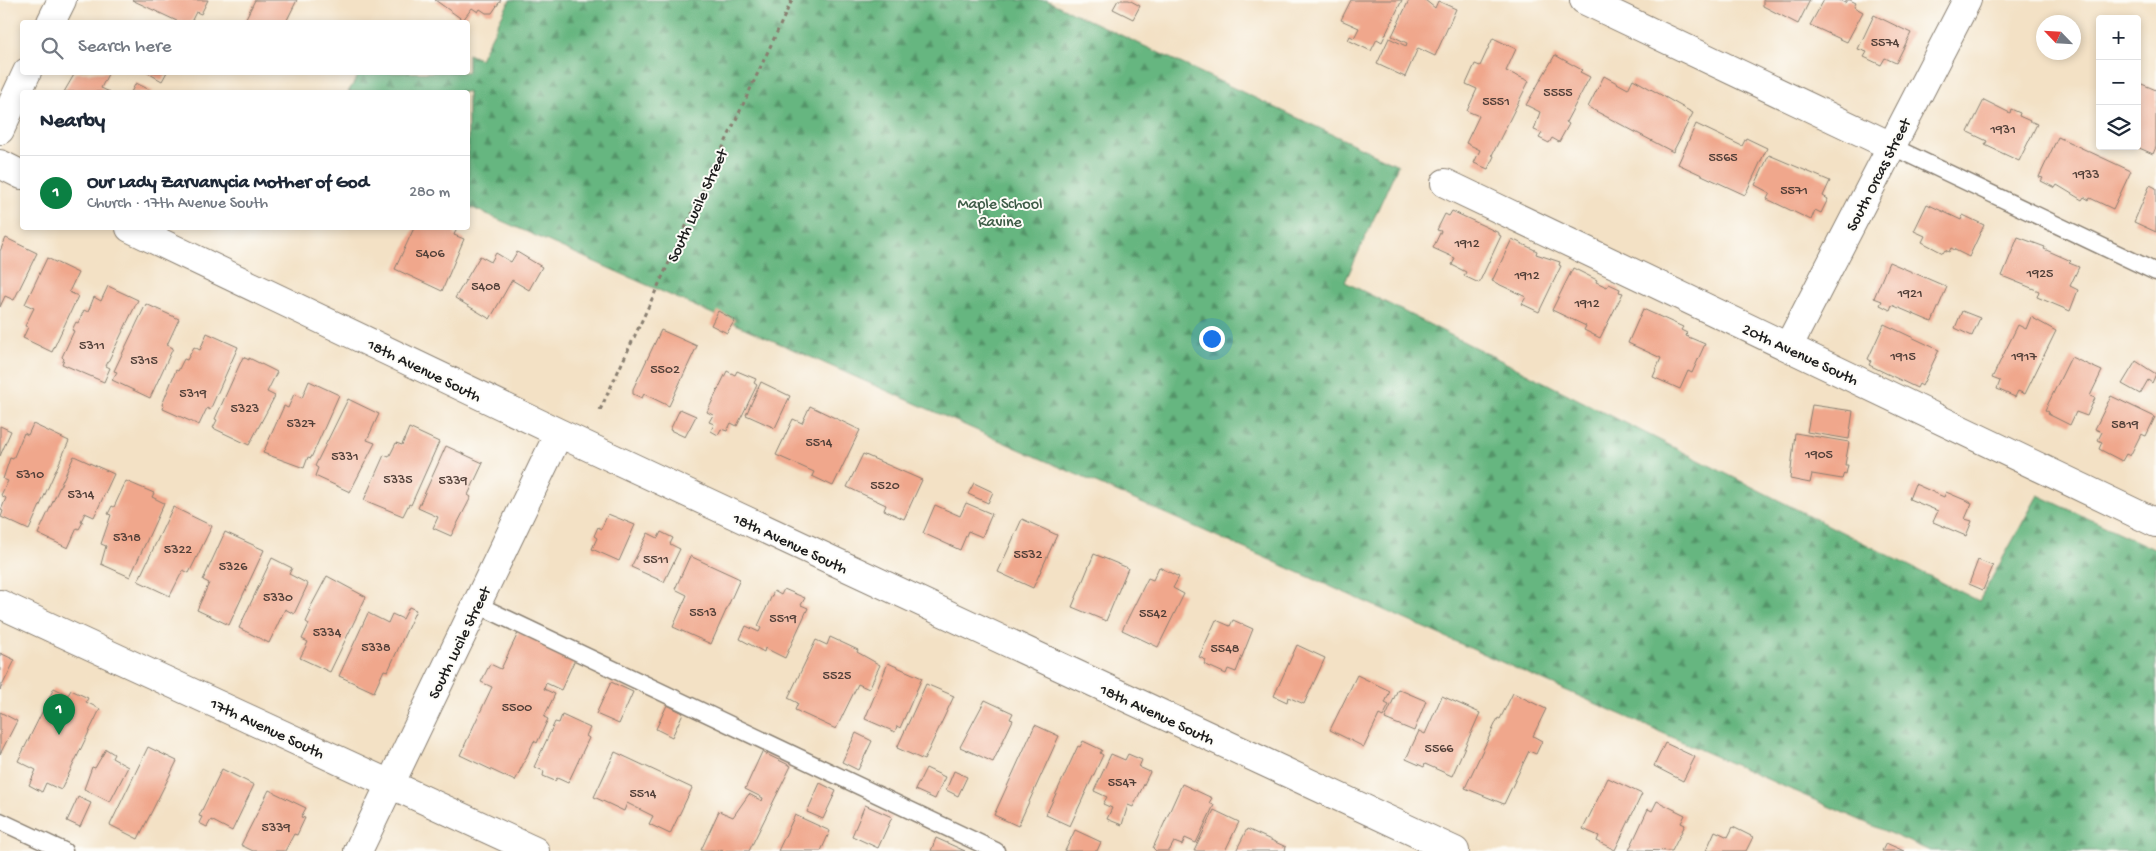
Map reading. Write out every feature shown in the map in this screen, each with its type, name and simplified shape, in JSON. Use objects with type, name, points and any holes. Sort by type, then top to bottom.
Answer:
[{"type":"street","points":[[52,20],[62,0]]},
{"type":"street","points":[[1584,0],[1891,146]]},
{"type":"street","name":"South Orcas Street","points":[[1788,347],[1967,0]]},
{"type":"street","points":[[0,130],[26,75]]},
{"type":"street","points":[[0,164],[20,174]]},
{"type":"street","name":"20th Avenue South","points":[[1446,183],[2156,523]]},
{"type":"street","name":"18th Avenue South","points":[[134,230],[559,434],[1455,851]]},
{"type":"street","name":"South Lucile Street","points":[[358,851],[559,434]]},
{"type":"street","name":"17th Avenue South","points":[[0,604],[535,851]]},
{"type":"lane","points":[[1891,146],[2156,272]]},
{"type":"lane","points":[[476,604],[996,851]]},
{"type":"lane","points":[[0,821],[64,851]]},
{"type":"path","name":"South Lucile Street","points":[[600,410],[792,0]]},
{"type":"green space","name":"Maple School Ravine","points":[[510,0],[1046,0],[1398,165],[1345,282],[1979,601],[2038,495],[2156,550],[2156,851],[1930,851],[470,207],[470,90],[349,90],[359,75],[470,75],[470,55],[480,59]]},
{"type":"building","points":[[132,0],[208,0],[201,14],[196,12],[192,20],[175,20]]},
{"type":"building","points":[[255,0],[297,0],[287,20],[245,20]]},
{"type":"building","points":[[435,0],[501,0],[492,13],[486,13],[480,9],[478,12],[472,8],[463,20]]},
{"type":"building","points":[[1118,0],[1129,0],[1140,6],[1133,19],[1113,9]]},
{"type":"building","points":[[1351,0],[1402,0],[1382,42],[1377,39],[1371,51],[1348,40],[1350,36],[1354,38],[1359,28],[1341,20]]},
{"type":"building","points":[[1409,0],[1425,0],[1435,8],[1438,1],[1456,9],[1435,56],[1418,48],[1405,77],[1377,64],[1389,38],[1406,46],[1407,43],[1392,36]]},
{"type":"building","points":[[1763,0],[1810,0],[1798,24],[1763,6]]},
{"type":"building","points":[[1824,0],[1839,0],[1845,3],[1847,0],[1850,0],[1856,3],[1854,7],[1863,12],[1847,42],[1810,25]]},
{"type":"building","points":[[1874,15],[1911,33],[1896,63],[1885,58],[1881,65],[1864,57],[1867,52],[1858,49]]},
{"type":"building","points":[[1493,38],[1516,49],[1506,71],[1529,81],[1492,155],[1494,156],[1488,169],[1474,163],[1480,150],[1466,143],[1479,116],[1467,111],[1477,89],[1466,84],[1475,64],[1480,66]]},
{"type":"building","points":[[1555,55],[1582,70],[1580,72],[1590,77],[1566,122],[1569,124],[1559,142],[1552,138],[1549,143],[1539,138],[1542,133],[1534,130],[1540,112],[1526,105]]},
{"type":"building","points":[[74,75],[108,75],[101,88],[106,90],[65,90]]},
{"type":"building","points":[[151,75],[165,75],[162,81]]},
{"type":"building","points":[[1604,76],[1628,89],[1633,79],[1693,113],[1673,152],[1588,107]]},
{"type":"building","points":[[136,83],[150,90],[132,90]]},
{"type":"building","points":[[2141,84],[2156,90],[2156,147],[2153,154],[2141,149]]},
{"type":"building","points":[[1984,100],[2010,113],[2011,109],[2020,113],[2019,116],[2037,124],[2019,161],[1985,145],[1987,141],[1968,132]]},
{"type":"building","points":[[1696,124],[1742,146],[1746,138],[1767,148],[1745,195],[1678,164]]},
{"type":"building","points":[[2058,137],[2131,171],[2113,209],[2090,198],[2089,200],[2084,197],[2082,200],[2057,185],[2055,188],[2041,181],[2043,178],[2039,177]]},
{"type":"building","points":[[1769,155],[1830,181],[1823,196],[1828,199],[1821,213],[1815,210],[1811,220],[1767,199],[1770,193],[1755,185]]},
{"type":"building","points":[[2150,185],[2156,188],[2156,232],[2134,222]]},
{"type":"building","points":[[1927,204],[1961,220],[1963,215],[1984,225],[1969,257],[1951,248],[1949,252],[1945,250],[1943,253],[1922,242],[1925,236],[1914,231]]},
{"type":"building","points":[[1452,211],[1499,233],[1501,236],[1479,283],[1464,276],[1466,272],[1452,265],[1455,258],[1433,248],[1441,231],[1437,230],[1445,214],[1449,216]]},
{"type":"building","points":[[413,230],[456,230],[454,235],[464,239],[442,291],[395,269]]},
{"type":"building","points":[[2018,237],[2045,247],[2044,249],[2071,261],[2069,263],[2079,267],[2070,286],[2078,290],[2070,311],[2037,297],[2039,291],[2002,276]]},
{"type":"building","points":[[6,238],[37,253],[14,300],[5,296],[0,307],[0,251]]},
{"type":"building","points":[[1512,239],[1537,251],[1536,254],[1560,262],[1559,265],[1561,266],[1539,312],[1522,304],[1526,297],[1492,281]]},
{"type":"building","points":[[517,252],[542,267],[529,290],[512,280],[490,319],[455,298],[480,256],[491,262],[496,253],[511,262]]},
{"type":"building","points":[[47,258],[78,273],[69,292],[78,296],[52,352],[23,338],[28,327],[25,326],[34,308],[25,304]]},
{"type":"building","points":[[1889,262],[1947,287],[1932,322],[1892,305],[1890,310],[1880,305],[1882,301],[1874,298]]},
{"type":"building","points":[[1573,268],[1607,287],[1609,284],[1620,289],[1619,292],[1623,293],[1600,338],[1584,330],[1586,326],[1552,310]]},
{"type":"building","points":[[108,286],[138,300],[106,366],[110,368],[104,382],[62,364],[64,359],[62,357],[76,322],[78,323],[84,310],[88,312],[94,297],[101,301]]},
{"type":"building","points":[[146,304],[179,319],[167,345],[173,348],[150,398],[112,380],[117,372],[114,371]]},
{"type":"building","points":[[1643,309],[1683,327],[1681,330],[1687,333],[1686,336],[1705,344],[1692,373],[1688,371],[1680,389],[1653,377],[1661,358],[1628,343]]},
{"type":"building","points":[[718,311],[735,320],[727,333],[711,325]]},
{"type":"building","points":[[1962,311],[1980,318],[1972,336],[1955,328]]},
{"type":"building","points":[[2031,317],[2056,331],[2025,394],[2018,391],[2015,397],[1997,389],[2000,381],[1992,378],[2018,325],[2026,329]]},
{"type":"building","points":[[1884,324],[1939,350],[1922,386],[1919,384],[1917,388],[1869,365],[1871,361],[1868,359]]},
{"type":"building","points":[[661,330],[697,346],[669,406],[644,394],[642,398],[633,394],[633,389]]},
{"type":"building","points":[[207,333],[238,347],[210,410],[207,408],[199,425],[163,409],[164,406],[162,405],[176,370],[178,371],[184,359],[187,360],[194,347],[200,350]]},
{"type":"building","points":[[243,357],[249,360],[249,358],[277,372],[267,392],[275,396],[249,445],[213,428],[217,420],[215,419]]},
{"type":"building","points":[[2071,357],[2102,371],[2090,396],[2095,398],[2087,416],[2076,412],[2070,425],[2048,414],[2049,412],[2045,410]]},
{"type":"building","points":[[2136,361],[2156,374],[2152,383],[2148,380],[2140,394],[2122,384]]},
{"type":"building","points":[[727,371],[735,375],[737,371],[756,379],[754,383],[757,385],[737,426],[731,423],[727,431],[721,429],[718,435],[711,431],[714,424],[709,422],[713,415],[707,412]]},
{"type":"building","points":[[309,381],[339,395],[311,458],[308,457],[304,468],[263,453],[284,406],[288,408],[294,394],[302,398]]},
{"type":"building","points":[[761,382],[790,396],[775,428],[746,415]]},
{"type":"building","points":[[2111,396],[2155,417],[2146,436],[2141,434],[2130,456],[2126,454],[2122,461],[2099,449],[2102,442],[2098,440],[2102,432],[2095,429]]},
{"type":"building","points":[[348,399],[379,414],[367,440],[375,443],[350,492],[315,476],[318,468],[315,466]]},
{"type":"building","points":[[1812,405],[1853,411],[1849,439],[1807,432]]},
{"type":"building","points":[[810,406],[860,430],[833,486],[812,476],[814,472],[776,455],[793,419],[802,423]]},
{"type":"building","points":[[680,409],[696,416],[685,437],[670,430]]},
{"type":"building","points":[[33,424],[69,441],[29,530],[1,517],[3,511],[1,510],[6,498],[1,495],[8,481],[3,479],[10,458],[13,459],[24,433],[28,435]]},
{"type":"building","points":[[0,426],[11,431],[0,456]]},
{"type":"building","points":[[409,428],[439,442],[411,505],[409,504],[403,516],[364,500],[384,455],[389,457],[396,443],[402,445]]},
{"type":"building","points":[[1795,433],[1849,442],[1845,465],[1848,465],[1846,474],[1844,473],[1842,479],[1812,474],[1810,483],[1790,479]]},
{"type":"building","points":[[446,446],[483,463],[468,495],[471,497],[451,536],[433,528],[438,517],[418,508]]},
{"type":"building","points":[[863,454],[922,480],[904,519],[884,510],[886,505],[847,487]]},
{"type":"building","points":[[74,456],[114,474],[94,517],[85,513],[81,521],[83,522],[79,529],[77,528],[68,548],[38,534]]},
{"type":"building","points":[[126,481],[154,493],[152,497],[164,503],[130,577],[101,564],[106,546],[101,544],[111,515],[108,514],[112,506],[114,507]]},
{"type":"building","points":[[974,483],[993,492],[988,503],[968,494]]},
{"type":"building","points":[[1915,484],[1944,497],[1946,492],[1972,503],[1965,519],[1972,521],[1966,536],[1933,522],[1938,511],[1909,499]]},
{"type":"building","points":[[966,503],[992,514],[982,537],[968,531],[960,550],[923,533],[935,505],[960,516]]},
{"type":"building","points":[[173,507],[212,526],[189,573],[183,570],[170,596],[138,581]]},
{"type":"building","points":[[608,514],[635,525],[619,561],[592,549],[597,538],[594,536],[598,527],[601,529]]},
{"type":"building","points":[[1022,519],[1057,535],[1033,588],[998,572]]},
{"type":"building","points":[[225,532],[264,550],[229,625],[197,610],[209,583],[203,580]]},
{"type":"building","points":[[661,532],[673,538],[670,544],[680,549],[664,582],[631,567],[648,533],[658,538]]},
{"type":"building","points":[[1094,554],[1128,568],[1106,621],[1072,607]]},
{"type":"building","points":[[690,556],[740,579],[711,644],[673,627],[687,595],[675,589]]},
{"type":"building","points":[[272,558],[292,568],[289,574],[308,584],[294,614],[285,609],[269,643],[239,628]]},
{"type":"building","points":[[1978,560],[1993,566],[1983,590],[1969,584]]},
{"type":"building","points":[[1159,567],[1179,577],[1173,588],[1184,594],[1158,647],[1122,630],[1148,578],[1153,580]]},
{"type":"building","points":[[327,576],[366,597],[330,672],[300,658],[308,642],[302,639],[309,624],[306,622],[311,611],[309,610]]},
{"type":"building","points":[[784,589],[805,598],[801,605],[808,608],[785,658],[765,648],[764,652],[740,639],[746,626],[759,632],[761,628],[758,626],[774,591],[781,595]]},
{"type":"building","points":[[409,607],[416,610],[388,671],[384,670],[374,692],[339,676],[368,613],[388,623],[392,614],[403,619]]},
{"type":"building","points":[[1216,620],[1230,626],[1233,620],[1253,629],[1236,672],[1228,669],[1226,674],[1204,664],[1206,660],[1199,657]]},
{"type":"building","points":[[519,631],[576,657],[561,690],[546,683],[544,689],[555,694],[544,717],[548,719],[537,743],[534,741],[515,781],[460,755],[492,687],[481,682],[490,664],[501,669]]},
{"type":"building","points":[[830,637],[858,650],[857,652],[880,665],[869,689],[858,684],[836,729],[795,710],[798,703],[788,698],[816,640],[827,645]]},
{"type":"building","points":[[1297,645],[1325,658],[1304,704],[1288,697],[1287,702],[1274,696]]},
{"type":"building","points":[[0,653],[15,660],[0,690]]},
{"type":"building","points":[[888,663],[922,678],[900,728],[897,726],[895,732],[865,719]]},
{"type":"building","points":[[1357,675],[1390,691],[1385,703],[1389,705],[1383,717],[1379,715],[1364,747],[1330,730]]},
{"type":"building","points":[[611,682],[633,692],[619,724],[596,714]]},
{"type":"building","points":[[926,684],[954,696],[924,760],[897,748]]},
{"type":"building","points":[[54,688],[68,695],[71,690],[88,698],[86,702],[100,709],[61,790],[46,783],[42,792],[29,785],[36,770],[18,761]]},
{"type":"building","points":[[1398,689],[1426,701],[1414,731],[1385,719]]},
{"type":"building","points":[[1513,693],[1546,709],[1533,736],[1542,741],[1536,754],[1529,751],[1504,804],[1465,788],[1498,718],[1500,719]]},
{"type":"building","points":[[1442,696],[1480,713],[1452,776],[1425,764],[1424,767],[1406,759],[1419,731],[1425,734]]},
{"type":"building","points":[[985,700],[1013,713],[1010,719],[1013,720],[993,762],[960,747]]},
{"type":"building","points":[[667,705],[683,713],[672,737],[656,729]]},
{"type":"building","points":[[0,712],[17,721],[0,754]]},
{"type":"building","points":[[562,715],[590,728],[586,736],[589,738],[568,783],[557,778],[555,781],[543,776],[544,771],[534,767],[555,722],[559,723]]},
{"type":"building","points":[[1035,725],[1059,736],[1018,826],[994,815]]},
{"type":"building","points":[[856,733],[872,741],[858,770],[842,762]]},
{"type":"building","points":[[1083,741],[1102,750],[1100,753],[1103,755],[1070,826],[1046,815],[1078,746],[1080,747]]},
{"type":"building","points":[[1665,743],[1695,757],[1683,781],[1654,766]]},
{"type":"building","points":[[148,747],[177,761],[138,839],[110,825]]},
{"type":"building","points":[[106,749],[114,754],[112,758],[128,767],[110,802],[84,789],[92,767],[95,768]]},
{"type":"building","points":[[615,752],[692,788],[670,834],[649,824],[653,816],[627,803],[624,811],[594,797]]},
{"type":"building","points":[[762,752],[791,766],[749,851],[701,850],[719,811],[733,817],[749,794],[762,801],[763,798],[745,789]]},
{"type":"building","points":[[1111,754],[1125,760],[1128,754],[1142,760],[1139,767],[1150,772],[1133,807],[1128,805],[1122,825],[1107,819],[1112,808],[1103,804],[1107,797],[1094,791]]},
{"type":"building","points":[[926,768],[945,777],[935,799],[915,790]]},
{"type":"building","points":[[222,769],[254,785],[232,831],[211,820],[207,827],[199,823],[202,817],[199,816]]},
{"type":"building","points":[[954,771],[967,777],[958,796],[946,790]]},
{"type":"building","points":[[1608,778],[1642,794],[1615,850],[1597,841],[1599,836],[1583,829]]},
{"type":"building","points":[[820,783],[836,791],[823,819],[807,812]]},
{"type":"building","points":[[1182,784],[1212,798],[1209,803],[1214,805],[1196,843],[1185,838],[1182,845],[1174,842],[1169,851],[1156,851],[1153,848]]},
{"type":"building","points":[[269,790],[306,808],[301,817],[305,818],[297,835],[294,834],[285,851],[253,851],[241,845]]},
{"type":"building","points":[[78,797],[91,803],[80,827],[67,821]]},
{"type":"building","points":[[1657,801],[1685,815],[1681,823],[1685,825],[1672,851],[1629,850],[1648,809],[1652,811]]},
{"type":"building","points":[[865,805],[892,817],[878,848],[852,836]]},
{"type":"building","points":[[1214,810],[1239,822],[1225,851],[1194,851]]},
{"type":"building","points":[[795,815],[830,831],[821,851],[778,851]]},
{"type":"building","points":[[1733,827],[1753,837],[1746,851],[1706,851],[1715,831],[1728,837]]},
{"type":"building","points":[[1247,829],[1286,847],[1285,851],[1236,851]]},
{"type":"building","points":[[1075,830],[1101,842],[1097,851],[1065,851]]},
{"type":"building","points":[[936,838],[965,851],[931,851]]},
{"type":"building","points":[[1886,843],[1904,851],[1882,851]]},
{"type":"place","name":"Our Lady Zarvanycia Mother of God","points":[[59,735]]}]
